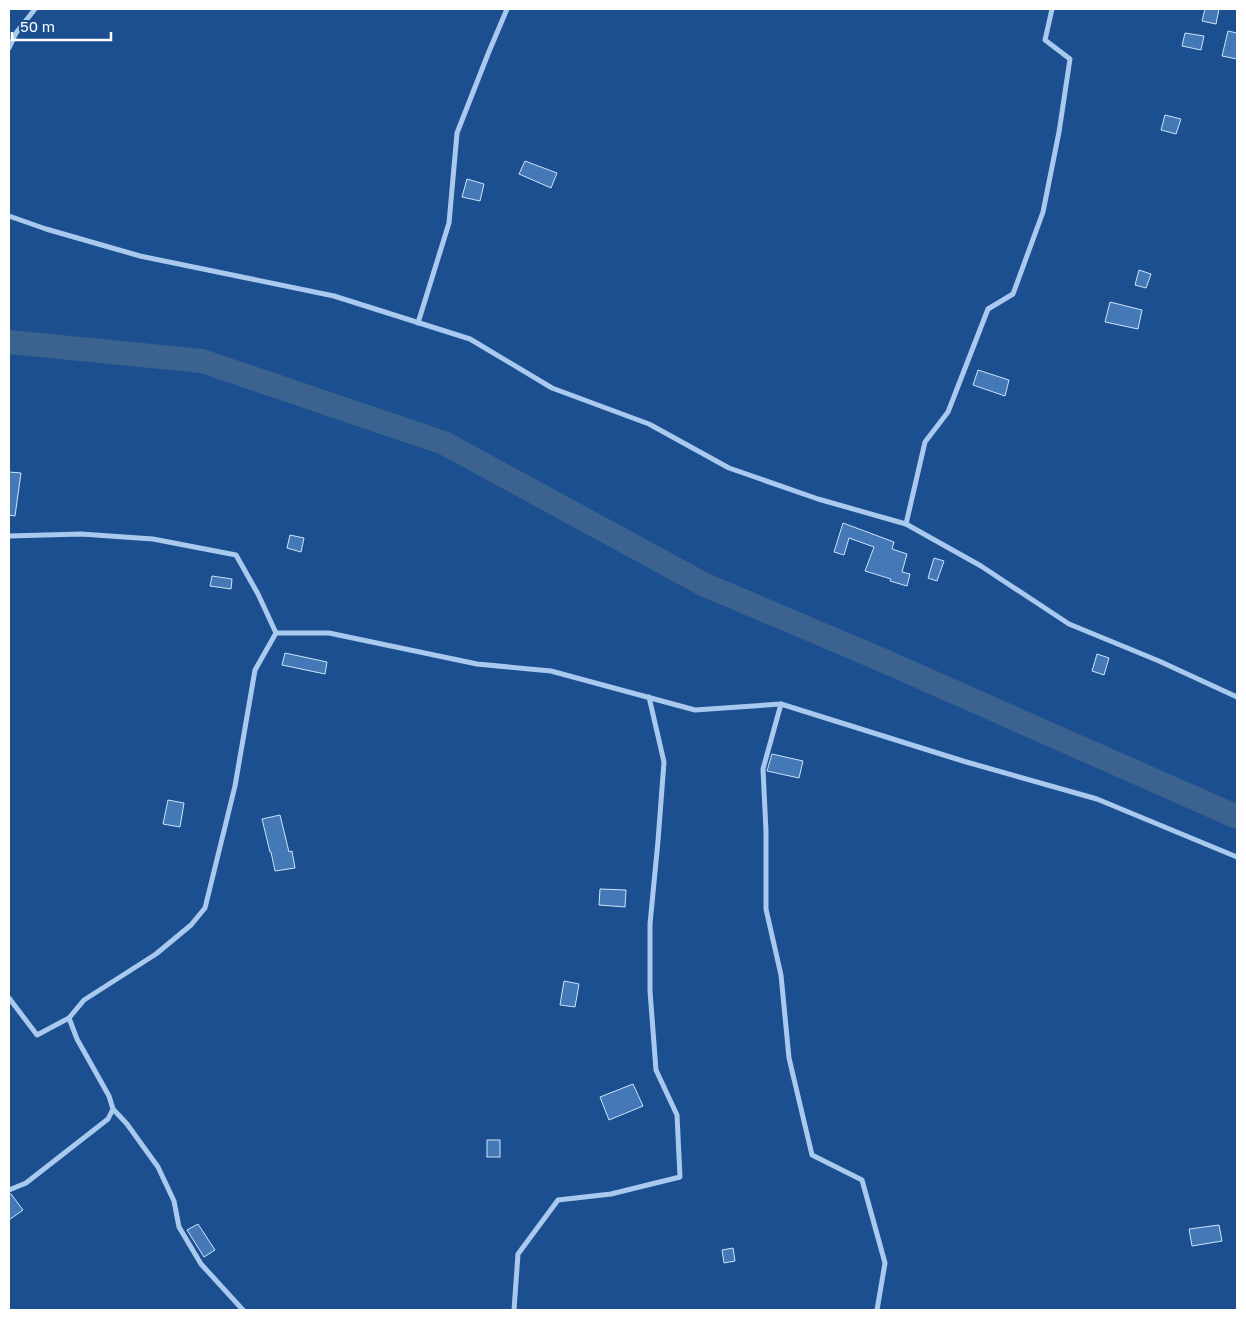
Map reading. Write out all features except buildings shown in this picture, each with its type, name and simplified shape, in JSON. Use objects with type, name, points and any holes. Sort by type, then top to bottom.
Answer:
[{"type":"street","points":[[9,48],[16,33],[35,9]]},
{"type":"street","points":[[418,323],[448,223],[457,133],[506,9]]},
{"type":"street","points":[[906,524],[925,442],[948,412],[988,308],[1013,294],[1043,212],[1059,132],[1070,58],[1045,40],[1052,9]]},
{"type":"street","points":[[9,216],[46,229],[140,256],[334,296],[470,339],[552,388],[649,424],[729,468],[818,499],[906,524],[980,566],[1069,624],[1159,661],[1237,697]]},
{"type":"street","points":[[9,536],[81,534],[153,539],[236,555],[258,594],[276,633]]},
{"type":"street","points":[[276,633],[328,633],[477,664],[551,672],[695,710],[781,704],[963,761],[1097,799],[1237,857]]},
{"type":"street","points":[[9,998],[37,1035],[69,1018],[84,1000],[156,954],[191,925],[205,908],[235,786],[255,670],[276,633]]},
{"type":"street","points":[[514,1310],[518,1254],[558,1200],[611,1194],[680,1177],[677,1115],[656,1070],[650,991],[650,924],[664,762],[649,698]]},
{"type":"street","points":[[781,704],[763,768],[766,831],[766,908],[781,975],[789,1058],[812,1155],[862,1180],[885,1263],[877,1310]]},
{"type":"street","points":[[69,1018],[77,1039],[109,1096],[113,1109],[127,1124],[158,1167],[174,1200],[179,1227],[202,1264],[243,1310]]},
{"type":"street","points":[[9,1190],[26,1182],[108,1119],[113,1109]]},
{"type":"waterway","points":[[9,342],[202,361],[444,443],[703,584],[882,660],[1237,817]]}]
